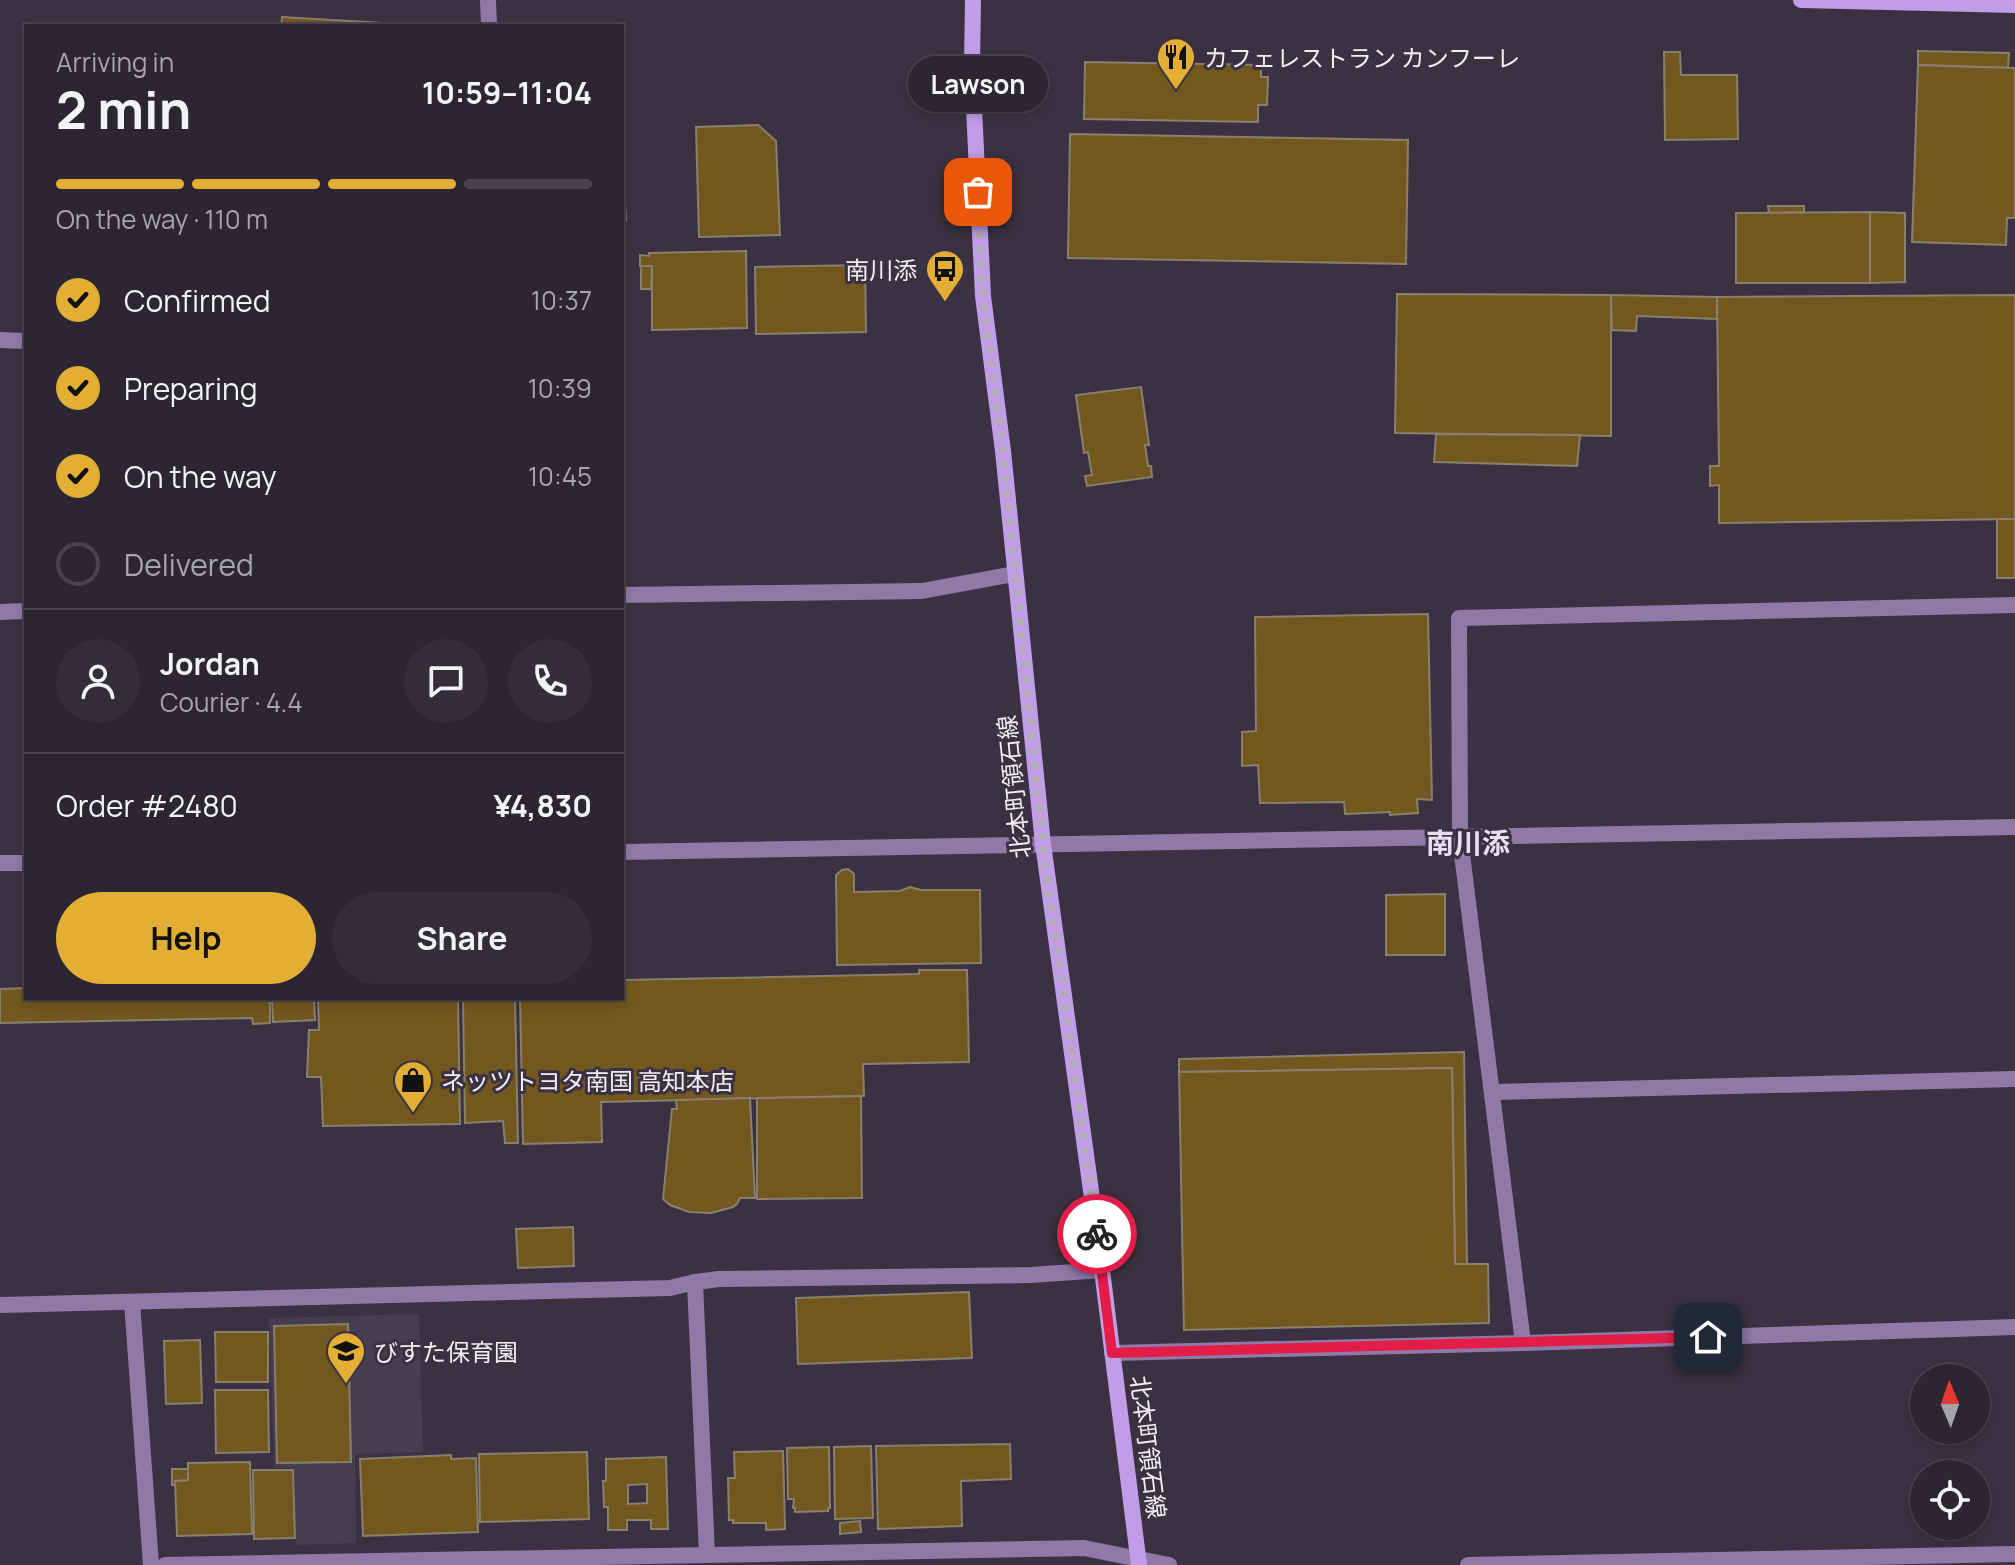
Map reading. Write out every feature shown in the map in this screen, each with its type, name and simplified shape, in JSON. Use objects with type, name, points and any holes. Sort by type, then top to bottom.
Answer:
[{"type":"main road","name":"北本町領石線","points":[[973,0],[972,66],[983,296],[1003,451],[1043,844],[1139,1562]]},
{"type":"main road","points":[[1801,0],[2015,5]]},
{"type":"street","points":[[488,0],[489,24]]},
{"type":"street","points":[[0,340],[24,341]]},
{"type":"street","points":[[624,595],[922,591],[1014,574]]},
{"type":"street","points":[[1523,1343],[1460,838],[1459,618],[2015,605]]},
{"type":"street","points":[[0,612],[24,611]]},
{"type":"street","points":[[624,852],[2015,827]]},
{"type":"street","points":[[0,863],[24,863]]},
{"type":"street","points":[[1493,1092],[2015,1079]]},
{"type":"street","points":[[0,1305],[670,1288],[719,1279],[1031,1275],[1102,1270]]},
{"type":"street","points":[[695,1282],[707,1554]]},
{"type":"street","points":[[132,1302],[151,1565]]},
{"type":"street","points":[[1112,1353],[2015,1327]]},
{"type":"street","points":[[165,1565],[1084,1548],[1139,1562],[1169,1565]]},
{"type":"street","points":[[1468,1565],[2015,1554]]},
{"type":"shaded area","name":"びすた保育園","points":[[419,1314],[423,1452],[355,1454],[356,1543],[296,1545],[294,1468],[274,1468],[269,1318]]},
{"type":"building","points":[[282,17],[400,24],[281,24]]},
{"type":"building","points":[[1918,51],[2009,53],[2008,68],[1918,65]]},
{"type":"building","points":[[1664,52],[1680,52],[1681,75],[1737,75],[1738,139],[1665,140]]},
{"type":"building","name":"カフェレストラン カンフーレ","points":[[1085,62],[1261,65],[1261,77],[1268,77],[1267,105],[1258,105],[1258,122],[1084,119]]},
{"type":"building","points":[[1918,65],[2015,68],[2015,218],[2007,218],[2006,245],[1912,242]]},
{"type":"building","points":[[758,125],[776,141],[780,235],[699,237],[696,127]]},
{"type":"building","points":[[1070,134],[1408,140],[1406,264],[1068,258]]},
{"type":"building","points":[[1768,206],[1804,206],[1804,212],[1769,213]]},
{"type":"building","points":[[1870,212],[1870,283],[1736,283],[1736,213]]},
{"type":"building","points":[[1870,212],[1905,213],[1905,282],[1870,283]]},
{"type":"building","points":[[746,251],[747,328],[652,330],[652,266],[640,266],[640,255]]},
{"type":"building","points":[[865,265],[866,332],[756,334],[755,267]]},
{"type":"building","points":[[641,266],[652,266],[651,289],[641,289]]},
{"type":"building","points":[[1397,294],[1611,295],[1611,436],[1395,433]]},
{"type":"building","points":[[1611,295],[1717,297],[1717,319],[1637,316],[1636,331],[1612,330]]},
{"type":"building","points":[[2015,295],[2015,519],[1719,523],[1719,485],[1710,486],[1710,466],[1719,466],[1717,297]]},
{"type":"building","points":[[1141,387],[1149,445],[1145,445],[1152,477],[1087,486],[1085,476],[1092,475],[1088,452],[1084,453],[1076,395]]},
{"type":"building","points":[[1436,434],[1580,435],[1577,466],[1434,462]]},
{"type":"building","points":[[1997,519],[2015,519],[2015,578],[1997,578]]},
{"type":"building","points":[[1428,614],[1432,800],[1417,799],[1418,813],[1390,815],[1390,812],[1345,814],[1344,802],[1260,803],[1258,765],[1242,766],[1242,732],[1256,731],[1255,617]]},
{"type":"building","points":[[848,869],[854,874],[854,892],[900,891],[910,887],[921,890],[980,890],[981,963],[837,965],[836,875]]},
{"type":"building","points":[[1445,894],[1445,955],[1386,955],[1386,895]]},
{"type":"building","points":[[919,970],[967,970],[969,1062],[863,1064],[864,1096],[601,1102],[602,1142],[523,1144],[520,1000],[624,1000],[624,980],[919,974]]},
{"type":"building","points":[[24,988],[24,1000],[270,1000],[270,1023],[253,1024],[252,1018],[0,1023],[0,989]]},
{"type":"building","points":[[272,1000],[314,1000],[315,1020],[273,1022]]},
{"type":"building","points":[[318,1000],[458,1000],[460,1124],[323,1126],[321,1077],[307,1077],[309,1030],[319,1030]]},
{"type":"building","points":[[463,1000],[515,1000],[518,1143],[505,1143],[503,1121],[465,1123]]},
{"type":"building","points":[[1464,1052],[1467,1264],[1455,1264],[1452,1068],[1179,1072],[1179,1059]]},
{"type":"building","points":[[1452,1068],[1455,1264],[1488,1264],[1489,1323],[1184,1330],[1179,1072]]},
{"type":"building","points":[[861,1096],[862,1198],[757,1199],[757,1098]]},
{"type":"building","points":[[750,1098],[755,1198],[740,1198],[733,1207],[711,1213],[689,1212],[670,1205],[663,1199],[672,1109],[677,1109],[676,1100]]},
{"type":"building","points":[[573,1227],[574,1266],[518,1268],[516,1229]]},
{"type":"building","points":[[969,1292],[972,1358],[798,1364],[796,1298]]},
{"type":"building","points":[[348,1324],[351,1462],[277,1463],[274,1326]]},
{"type":"building","points":[[215,1332],[268,1332],[268,1382],[216,1382]]},
{"type":"building","points":[[200,1340],[202,1403],[166,1404],[164,1341]]},
{"type":"building","points":[[215,1390],[268,1390],[269,1452],[216,1453]]},
{"type":"building","points":[[1010,1444],[1011,1479],[961,1481],[962,1526],[878,1529],[876,1446]]},
{"type":"building","points":[[871,1446],[873,1518],[835,1519],[834,1447]]},
{"type":"building","points":[[829,1447],[830,1508],[828,1511],[795,1512],[794,1499],[788,1499],[787,1448]]},
{"type":"building","points":[[783,1451],[785,1529],[766,1530],[766,1523],[733,1523],[729,1520],[728,1478],[735,1478],[734,1452]]},
{"type":"building","points":[[587,1452],[589,1519],[480,1522],[479,1454]]},
{"type":"building","points":[[451,1455],[451,1459],[476,1458],[478,1532],[363,1536],[360,1459]]},
{"type":"building","points":[[666,1457],[668,1529],[651,1529],[651,1520],[627,1520],[627,1530],[608,1530],[603,1481],[606,1481],[606,1459]],"holes":[[[647,1484],[647,1503],[628,1504],[628,1485]]]},
{"type":"building","points":[[250,1462],[252,1534],[177,1536],[175,1481],[188,1480],[188,1463]]},
{"type":"building","points":[[172,1469],[188,1469],[188,1480],[175,1481],[172,1485]]},
{"type":"building","points":[[253,1470],[293,1470],[295,1538],[254,1539]]},
{"type":"building","points":[[860,1521],[861,1532],[840,1534],[840,1523]]},
{"type":"way so far","points":[[978,192],[983,296],[1003,451],[1043,844],[1097,1234]]},
{"type":"place","name":"カフェレストラン カンフーレ","points":[[1176,91]]},
{"type":"place","name":"Lawson","points":[[978,192]]},
{"type":"place","name":"南川添","points":[[945,303]]},
{"type":"place","name":"ネッツトヨタ南国 高知本店","points":[[413,1114]]},
{"type":"place","name":"びすた保育園","points":[[346,1385]]},
{"type":"district","name":"南川添","points":[[1468,842]]},
{"type":"route","points":[[1097,1234],[1112,1353],[1708,1337]]}]
